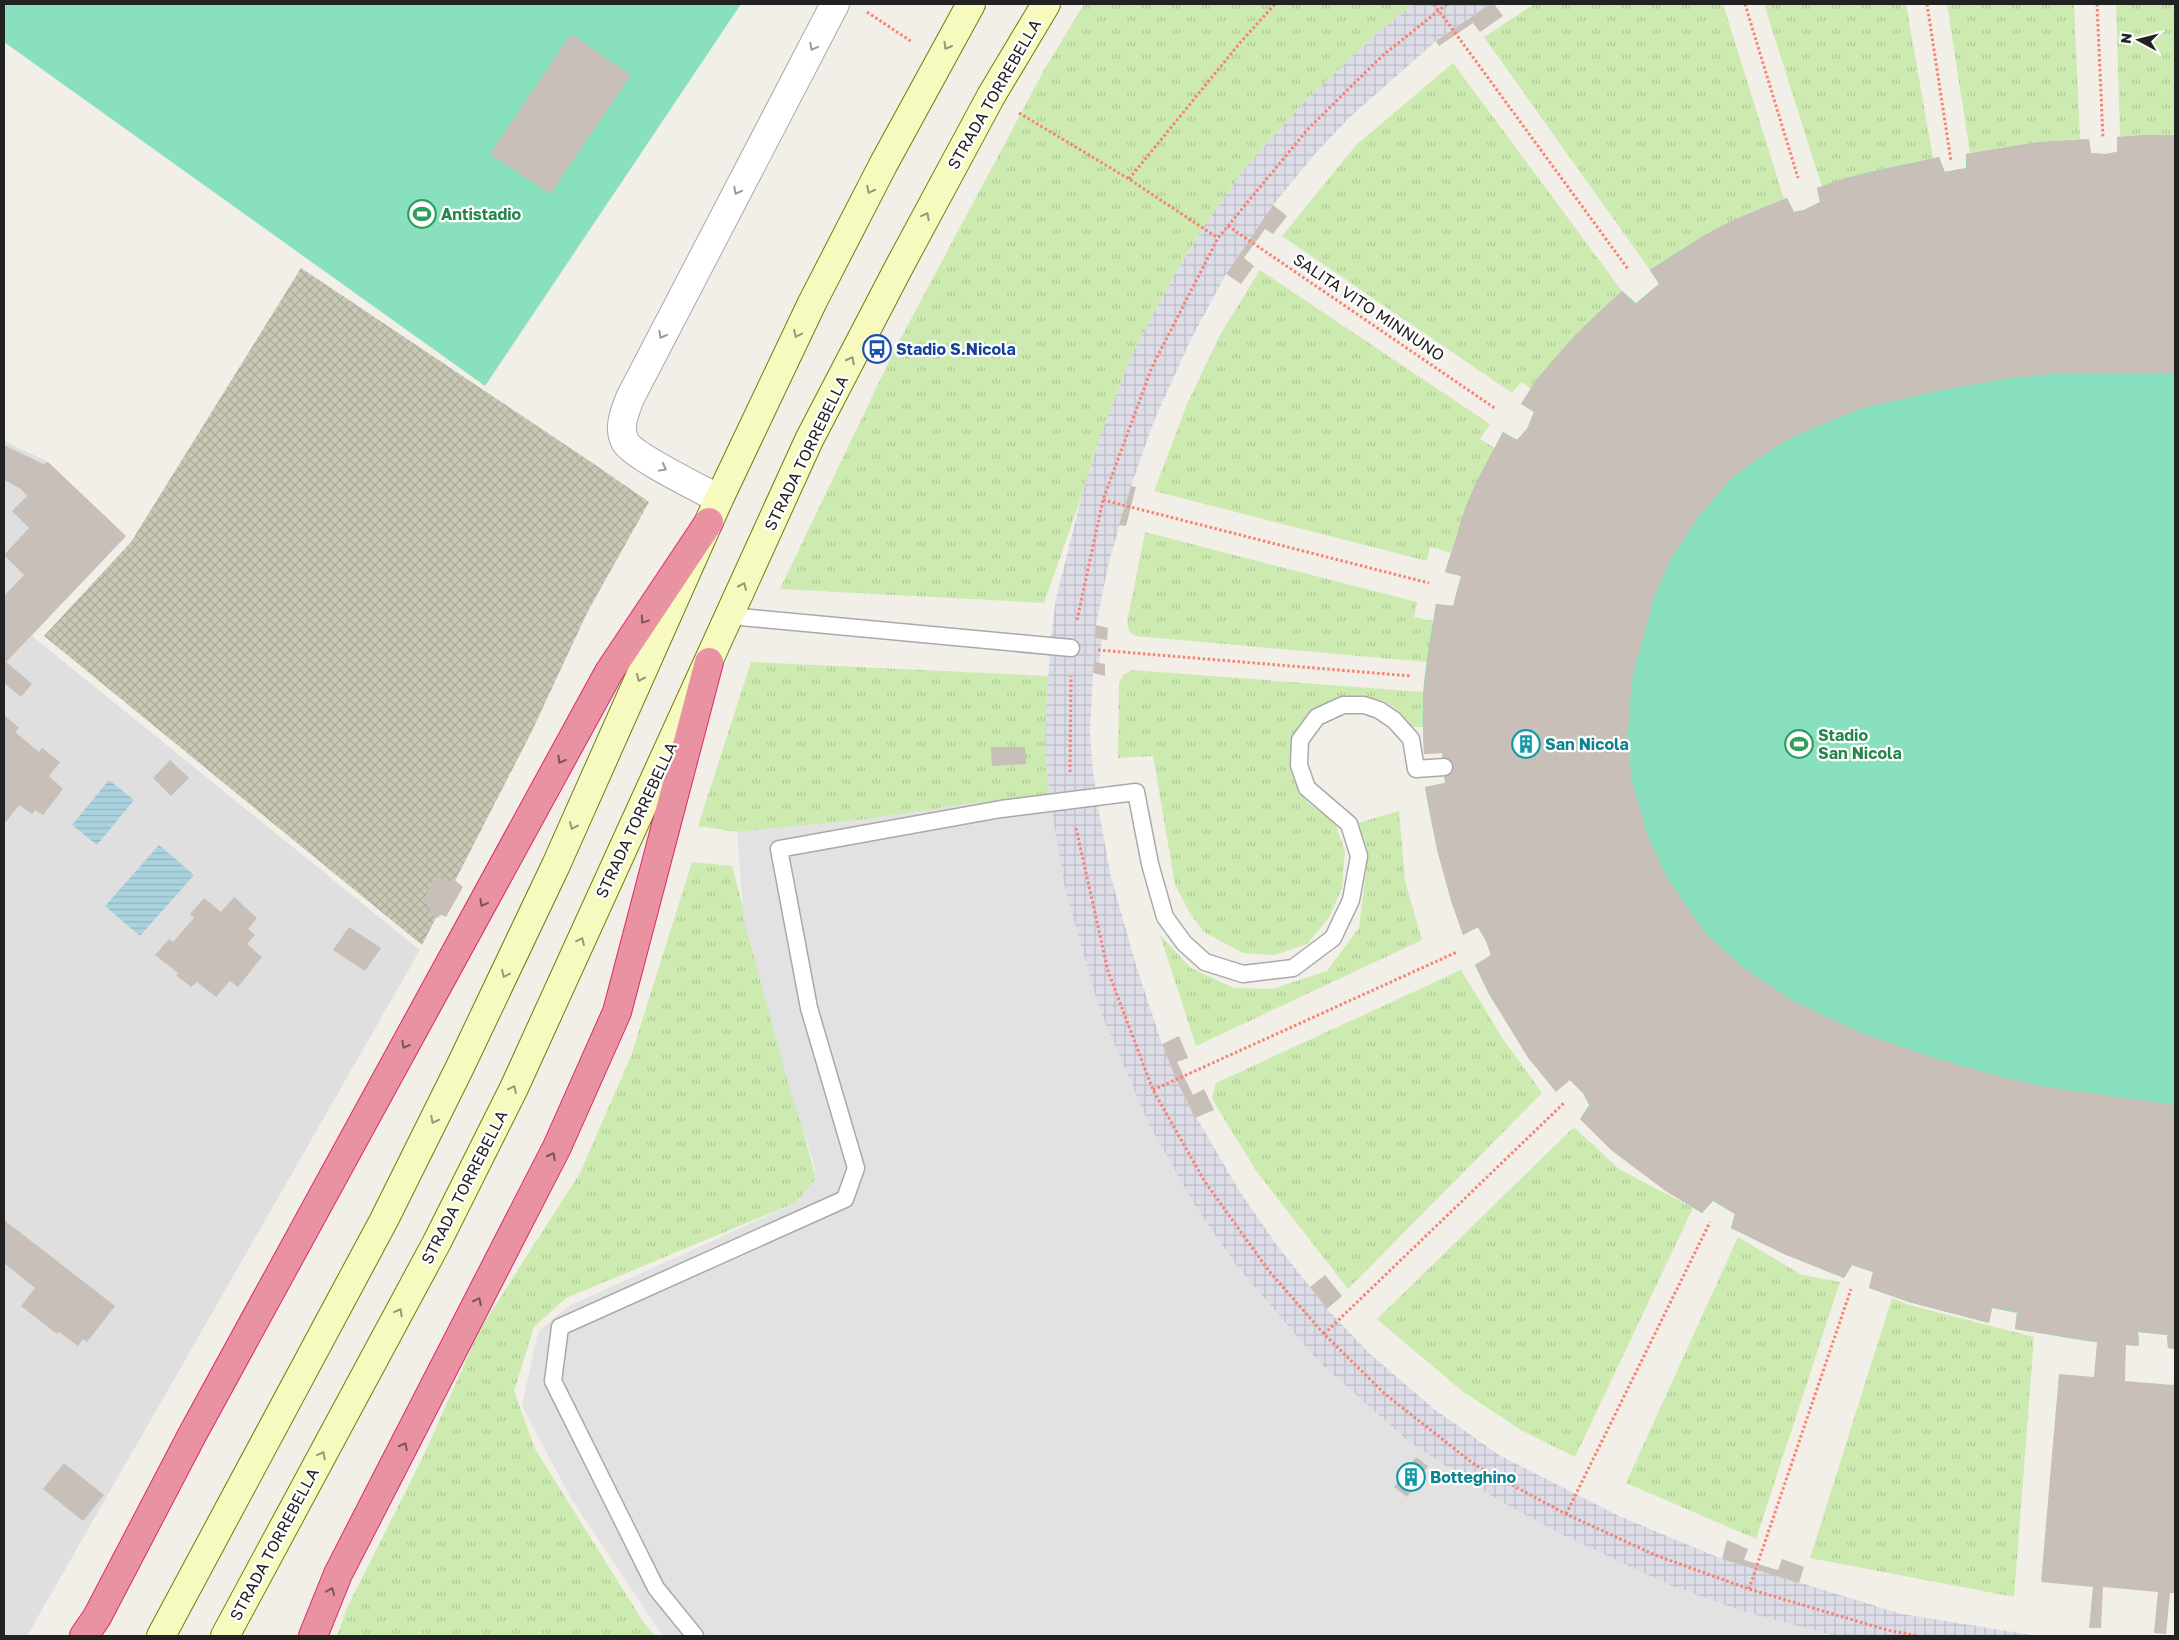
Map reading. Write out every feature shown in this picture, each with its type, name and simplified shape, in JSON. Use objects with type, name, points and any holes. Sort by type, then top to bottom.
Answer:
[{"type":"highway","points":[[84,1636],[97,1617],[197,1426],[610,672],[714,510]]},
{"type":"highway","points":[[313,1636],[338,1574],[557,1147],[617,1012],[709,662]]},
{"type":"main road","points":[[160,1636],[384,1220],[456,1076],[556,865],[714,510],[812,303],[939,59],[971,4]]},
{"type":"main road","name":"STRADA TORREBELLA","points":[[225,1636],[437,1242],[510,1096],[809,440],[903,258],[991,96],[1046,4]]},
{"type":"street","points":[[714,510],[626,442],[622,423],[630,398],[835,4]]},
{"type":"lane","points":[[730,616],[1071,648]]},
{"type":"lane","points":[[695,1636],[656,1588],[553,1381],[560,1327],[845,1199],[856,1168],[809,1008],[779,849],[1001,809],[1136,792],[1150,864],[1165,917],[1184,943],[1205,962],[1243,974],[1293,968],[1333,938],[1352,900],[1359,856],[1349,824],[1307,788],[1298,765],[1300,740],[1317,717],[1343,705],[1364,705],[1379,710],[1394,720],[1411,739],[1416,769],[1444,767]]},
{"type":"path","points":[[1129,179],[1239,44],[1275,4]]},
{"type":"path","points":[[1434,4],[1628,269]]},
{"type":"path","points":[[1745,4],[1798,178]]},
{"type":"path","points":[[1927,4],[1951,161]]},
{"type":"path","points":[[2097,4],[2104,138]]},
{"type":"path","points":[[862,9],[939,59]]},
{"type":"path","points":[[991,96],[1129,179],[1218,238]]},
{"type":"path","name":"SALITA VITO MINNUNO","points":[[1228,226],[1496,409]]},
{"type":"path","points":[[1103,500],[1429,584]]},
{"type":"path","points":[[1071,648],[1412,676]]},
{"type":"path","points":[[1153,1090],[1457,952]]},
{"type":"path","points":[[1324,1334],[1564,1104]]},
{"type":"path","points":[[1566,1514],[1710,1222]]},
{"type":"path","points":[[1749,1589],[1851,1289]]},
{"type":"shaded area","points":[[1413,4],[1490,4],[1436,41],[1350,117],[1314,155],[1273,205],[1226,274],[1190,341],[1154,421],[1131,486],[1109,562],[1096,625],[1095,638],[1102,640],[1099,663],[1094,663],[1093,673],[1090,731],[1092,762],[1096,796],[1111,877],[1136,965],[1162,1044],[1185,1098],[1240,1192],[1276,1244],[1327,1309],[1370,1354],[1434,1409],[1499,1455],[1619,1516],[1722,1559],[1902,1614],[2039,1636],[1835,1636],[1742,1611],[1672,1586],[1557,1532],[1488,1494],[1408,1441],[1318,1361],[1236,1265],[1197,1209],[1149,1124],[1099,1008],[1065,888],[1049,794],[1045,739],[1050,646],[1056,599],[1082,495],[1100,437],[1133,352],[1174,276],[1203,228],[1245,168],[1306,100],[1380,31]]},
{"type":"shaded area","points":[[301,268],[649,502],[587,613],[531,733],[422,945],[44,636],[131,542]]},
{"type":"shaded area","points":[[4,441],[48,462],[126,536],[32,636],[420,950],[27,1636],[4,1636]]},
{"type":"shaded area","points":[[1049,794],[1099,1008],[1149,1123],[1197,1209],[1236,1265],[1318,1361],[1408,1441],[1488,1494],[1672,1586],[1742,1611],[1835,1636],[663,1636],[572,1500],[522,1406],[538,1332],[567,1307],[795,1203],[816,1179],[814,1164],[790,1090],[744,920],[737,832],[860,820],[979,802],[980,807]]},
{"type":"green space","name":"Antistadio","points":[[4,4],[741,4],[485,386],[4,42]]},
{"type":"green space","points":[[1084,4],[1413,4],[1380,31],[1306,100],[1245,168],[1196,239],[1133,352],[1098,443],[1044,603],[780,589],[894,351],[1044,70]]},
{"type":"green space","points":[[1534,4],[1723,4],[1784,199],[1735,219],[1650,270],[1484,37]]},
{"type":"green space","points":[[1764,4],[1906,4],[1933,158],[1868,172],[1822,187]]},
{"type":"green space","points":[[1947,4],[2074,4],[2080,139],[2039,142],[1970,153]]},
{"type":"green space","points":[[2116,4],[2175,4],[2175,135],[2120,136]]},
{"type":"green space","points":[[1453,63],[1622,291],[1577,333],[1531,389],[1521,382],[1512,393],[1282,236],[1356,145]]},
{"type":"green space","name":"Stadio San Nicola","points":[[2175,135],[2175,1349],[2168,1348],[2167,1335],[2138,1332],[2139,1346],[2086,1341],[2015,1329],[2017,1313],[1992,1308],[1989,1323],[1909,1302],[1869,1288],[1873,1272],[1852,1265],[1844,1278],[1784,1254],[1731,1228],[1735,1214],[1713,1201],[1702,1213],[1653,1181],[1608,1146],[1580,1119],[1589,1105],[1583,1093],[1570,1080],[1529,1059],[1489,994],[1475,965],[1491,955],[1478,927],[1463,935],[1451,898],[1436,843],[1425,787],[1445,783],[1442,753],[1424,754],[1423,725],[1425,673],[1436,604],[1453,606],[1461,576],[1445,572],[1466,506],[1478,479],[1503,432],[1517,440],[1527,429],[1534,412],[1521,404],[1543,373],[1580,330],[1622,291],[1636,303],[1659,284],[1650,270],[1699,239],[1733,221],[1787,198],[1794,212],[1804,210],[1820,202],[1817,188],[1868,172],[1939,157],[1945,172],[1966,168],[1966,154],[2039,142],[2089,139],[2091,153],[2105,154],[2117,152],[2117,137]]},
{"type":"green space","points":[[1260,270],[1490,424],[1480,439],[1495,448],[1456,535],[1451,553],[1430,547],[1427,561],[1154,491],[1187,404],[1221,333]]},
{"type":"green space","points":[[1145,532],[1417,602],[1414,617],[1433,621],[1427,662],[1135,636],[1129,631],[1127,622]]},
{"type":"green space","points":[[751,662],[1049,676],[1045,739],[1049,794],[860,820],[737,832],[698,826]]},
{"type":"green space","points":[[1132,670],[1424,692],[1423,727],[1411,727],[1395,708],[1381,700],[1338,697],[1308,715],[1296,730],[1292,749],[1295,782],[1308,803],[1335,823],[1345,851],[1342,888],[1329,918],[1307,944],[1275,955],[1243,953],[1204,932],[1191,915],[1175,885],[1153,756],[1118,758],[1119,684],[1123,675]]},
{"type":"green space","points":[[1399,811],[1405,881],[1422,940],[1196,1046],[1160,935],[1191,968],[1234,988],[1272,989],[1327,971],[1359,928],[1366,872],[1358,823]]},
{"type":"green space","points":[[692,862],[732,866],[816,1179],[795,1203],[566,1298],[534,1327],[514,1391],[535,1449],[642,1620],[655,1636],[337,1636],[347,1608],[421,1461],[480,1329],[580,1173],[631,1056]]},
{"type":"green space","points":[[1461,970],[1503,1039],[1542,1093],[1348,1289],[1257,1172],[1212,1099],[1216,1083]]},
{"type":"green space","points":[[1574,1127],[1619,1169],[1693,1208],[1575,1457],[1521,1430],[1462,1391],[1377,1319]]},
{"type":"green space","points":[[1738,1237],[1802,1275],[1840,1282],[1756,1539],[1626,1483]]},
{"type":"green space","points":[[1892,1298],[1909,1305],[2034,1337],[2014,1597],[1810,1558]]},
{"type":"water","points":[[109,780],[134,800],[97,845],[72,825]]},
{"type":"water","points":[[159,845],[194,875],[140,936],[105,906]]},
{"type":"building","points":[[1490,4],[1494,4],[1503,16],[1480,32],[1473,23],[1439,46],[1436,41]]},
{"type":"building","points":[[571,34],[631,75],[550,194],[490,154]]},
{"type":"building","name":"San Nicola","points":[[2175,135],[2175,374],[2061,373],[2005,379],[1937,391],[1863,408],[1782,443],[1731,479],[1698,517],[1672,557],[1655,594],[1632,679],[1628,731],[1631,776],[1648,837],[1668,879],[1705,933],[1745,969],[1793,1001],[1859,1032],[1932,1057],[1990,1074],[2046,1087],[2175,1105],[2175,1349],[2168,1348],[2167,1335],[2138,1332],[2139,1346],[2126,1345],[2125,1378],[2125,1381],[2173,1385],[2175,1380],[2175,1593],[2170,1593],[2166,1634],[2154,1633],[2158,1592],[2103,1587],[2101,1628],[2089,1628],[2093,1587],[2041,1582],[2059,1374],[2094,1377],[2097,1342],[2015,1329],[2017,1312],[1992,1308],[1989,1323],[1909,1302],[1869,1288],[1873,1272],[1852,1265],[1844,1278],[1784,1254],[1731,1228],[1735,1214],[1713,1200],[1702,1213],[1667,1192],[1611,1150],[1580,1119],[1590,1105],[1583,1093],[1570,1080],[1556,1092],[1529,1059],[1489,994],[1475,965],[1491,955],[1478,927],[1463,935],[1451,901],[1437,850],[1425,787],[1445,783],[1442,753],[1424,754],[1423,727],[1423,695],[1436,604],[1453,606],[1461,576],[1445,572],[1466,506],[1478,479],[1503,432],[1517,440],[1527,429],[1534,412],[1521,404],[1536,380],[1577,333],[1622,291],[1636,304],[1659,284],[1650,270],[1703,236],[1735,219],[1787,198],[1794,212],[1804,210],[1820,202],[1817,188],[1845,178],[1939,157],[1944,172],[1967,168],[1966,154],[2039,142],[2089,139],[2091,153],[2105,154],[2117,152],[2117,137]]},
{"type":"building","points":[[1273,205],[1287,216],[1273,234],[1265,229],[1244,258],[1254,266],[1241,284],[1226,274]]},
{"type":"building","points":[[4,445],[43,464],[48,462],[126,536],[6,662],[32,684],[21,697],[4,683],[4,596],[24,575],[4,555],[29,528],[12,511],[27,496],[21,489],[4,480]]},
{"type":"building","points":[[1131,486],[1136,487],[1126,526],[1119,525]]},
{"type":"building","points":[[1096,625],[1108,628],[1107,640],[1095,638]]},
{"type":"building","points":[[1094,662],[1105,664],[1105,676],[1093,673]]},
{"type":"building","points":[[4,715],[19,728],[15,732],[39,752],[42,748],[60,762],[49,776],[63,789],[43,815],[35,810],[32,814],[19,805],[6,822],[4,820]]},
{"type":"building","points":[[991,747],[1025,747],[1026,764],[992,766]]},
{"type":"building","points":[[170,760],[189,778],[171,796],[153,778]]},
{"type":"building","points":[[436,877],[448,882],[452,878],[463,887],[446,917],[441,915],[437,918],[429,912],[430,906],[423,901]]},
{"type":"building","points":[[234,897],[257,918],[248,929],[255,935],[247,944],[262,957],[238,987],[230,981],[216,997],[197,982],[191,987],[176,975],[178,973],[155,955],[169,939],[173,942],[194,918],[190,914],[204,898],[221,912]]},
{"type":"building","points":[[349,927],[381,948],[365,971],[333,950]]},
{"type":"building","points":[[1179,1036],[1188,1058],[1177,1062],[1193,1095],[1204,1089],[1214,1110],[1195,1118],[1162,1044]]},
{"type":"building","points":[[4,1220],[115,1306],[87,1342],[83,1339],[78,1346],[59,1332],[57,1334],[21,1306],[35,1288],[4,1263]]},
{"type":"building","points":[[1325,1275],[1342,1296],[1327,1309],[1310,1287]]},
{"type":"building","name":"Botteghino","points":[[1416,1457],[1428,1466],[1407,1497],[1394,1487]]},
{"type":"building","points":[[64,1463],[104,1495],[83,1521],[43,1489]]},
{"type":"building","points":[[1727,1540],[1748,1549],[1744,1560],[1778,1570],[1782,1559],[1804,1567],[1799,1583],[1722,1559]]},
{"type":"place","name":"Antistadio","points":[[422,214]]},
{"type":"place","name":"Stadio S.Nicola","points":[[877,349]]},
{"type":"place","name":"San Nicola","points":[[1526,744]]},
{"type":"place","name":"Stadio San Nicola","points":[[1799,744]]},
{"type":"place","name":"Botteghino","points":[[1411,1477]]}]
